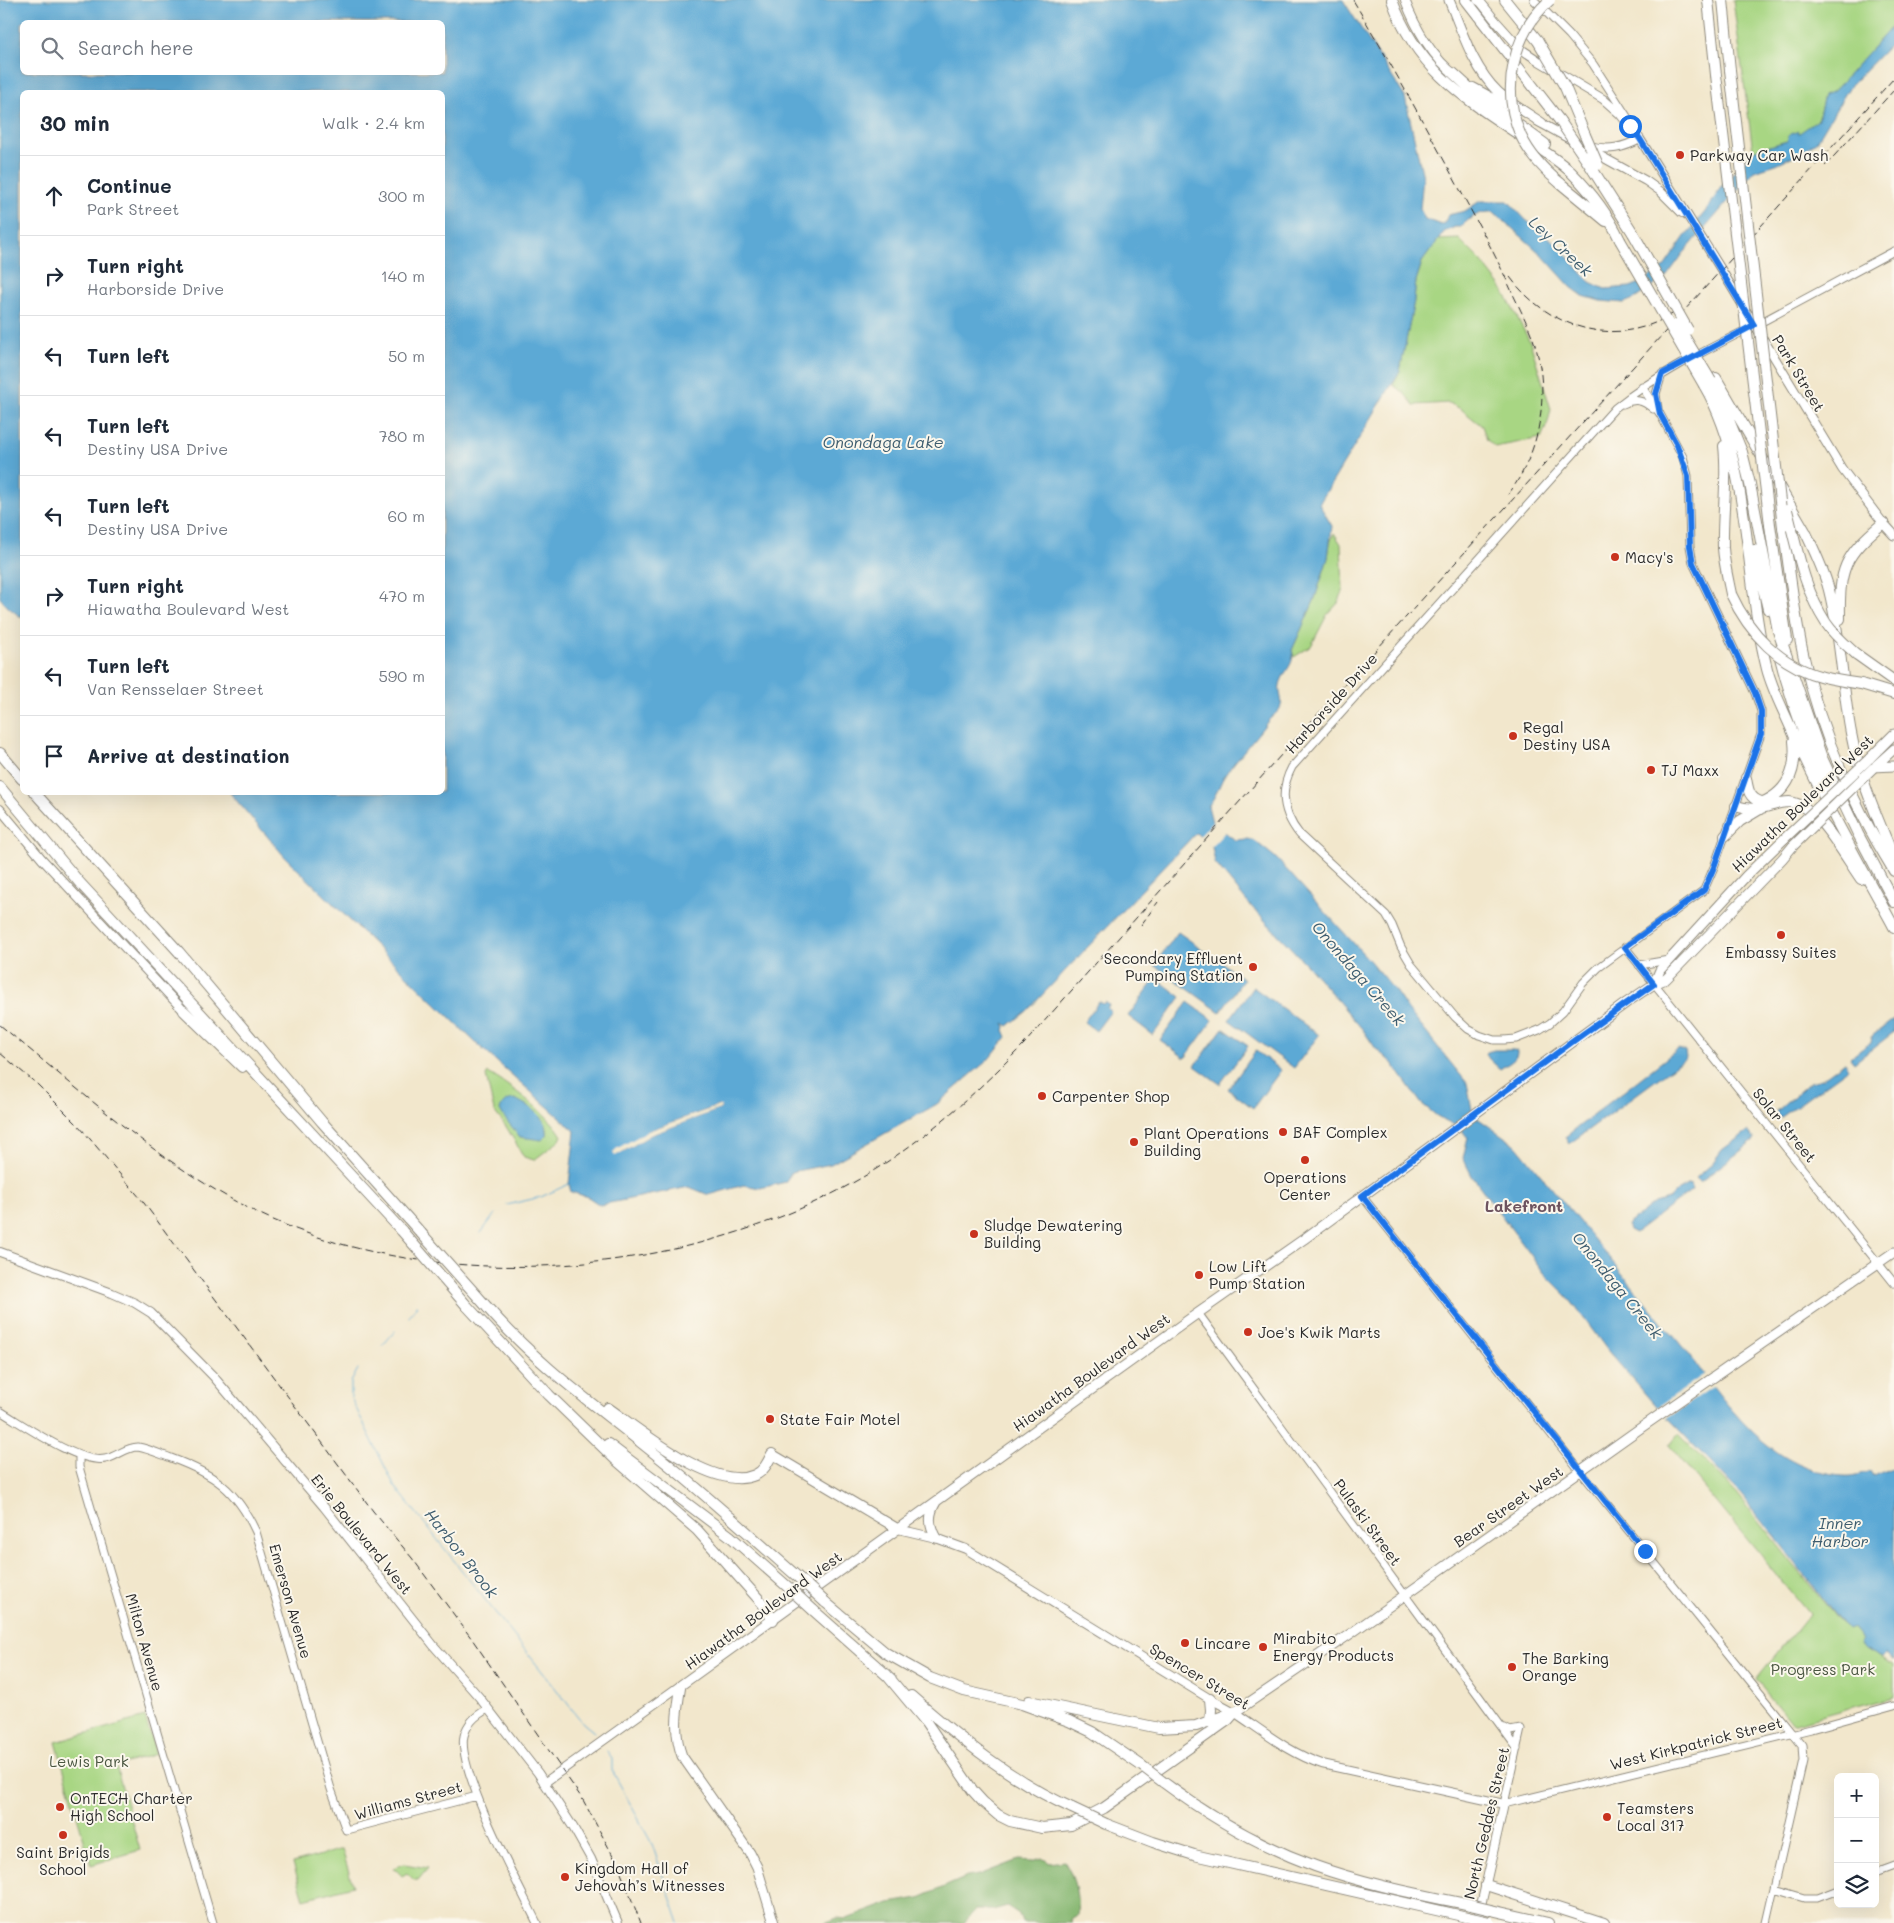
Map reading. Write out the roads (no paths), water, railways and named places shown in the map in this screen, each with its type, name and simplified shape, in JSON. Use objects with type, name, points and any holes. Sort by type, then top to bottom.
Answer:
[{"type":"highway","points":[[1392,0],[1410,38],[1428,64],[1445,82],[1460,95],[1570,171],[1626,236]]},
{"type":"highway","points":[[1466,0],[1596,168]]},
{"type":"highway","points":[[1505,0],[1538,41]]},
{"type":"highway","points":[[1511,0],[1530,26],[1564,87],[1582,140],[1622,216],[1626,236]]},
{"type":"highway","points":[[1550,0],[1537,14],[1518,46],[1510,77],[1513,114],[1521,137],[1542,167],[1626,236]]},
{"type":"highway","points":[[1708,0],[1770,525],[1787,640],[1805,711]]},
{"type":"highway","points":[[1723,0],[1783,527],[1804,659],[1821,717],[1846,780],[1877,844],[1894,871]]},
{"type":"highway","points":[[1453,73],[1470,89],[1547,146],[1586,178],[1607,204],[1710,382],[1732,424],[1742,452],[1750,484],[1778,631],[1805,711],[1822,758],[1894,902]]},
{"type":"highway","points":[[1710,382],[1726,457],[1723,548],[1725,570],[1739,611],[1757,636],[1786,660],[1822,677],[1860,684],[1894,694]]},
{"type":"highway","points":[[1710,382],[1805,531],[1817,555],[1829,588],[1834,610],[1856,756],[1870,803],[1894,858]]},
{"type":"highway","points":[[1718,413],[1734,460],[1757,623],[1772,685],[1817,786],[1893,925]]},
{"type":"highway","points":[[1778,480],[1804,576],[1816,606],[1840,640],[1856,654],[1894,680]]},
{"type":"highway","points":[[1738,486],[1783,671],[1796,714],[1814,760],[1840,815],[1851,834],[1875,866]]},
{"type":"highway","points":[[1841,662],[1840,600],[1842,574],[1848,558],[1855,549],[1883,523]]},
{"type":"highway","points":[[1726,836],[1740,821],[1781,791],[1788,783],[1793,771],[1795,752],[1791,728]]},
{"type":"highway","points":[[0,753],[20,777]]},
{"type":"highway","points":[[1746,778],[1751,797],[1764,804]]},
{"type":"highway","points":[[0,787],[79,882],[402,1231],[523,1368],[615,1459],[697,1530],[763,1604],[773,1620]]},
{"type":"highway","points":[[37,795],[179,952],[322,1122],[525,1348],[680,1474],[873,1644],[905,1665],[964,1691],[1032,1701],[1159,1728],[1196,1726],[1235,1712]]},
{"type":"highway","points":[[1737,804],[1792,802],[1804,806],[1812,813],[1893,925]]},
{"type":"highway","points":[[184,1011],[238,1064],[279,1098]]},
{"type":"highway","points":[[558,1376],[607,1407],[667,1449],[707,1471],[725,1477],[747,1477],[763,1469],[772,1454]]},
{"type":"highway","points":[[574,1418],[717,1526],[886,1674],[974,1748],[1010,1773],[1072,1808],[1106,1824],[1194,1855],[1490,1923]]},
{"type":"highway","points":[[886,1674],[926,1722],[973,1791],[983,1802],[998,1815],[1010,1821],[1025,1826],[1042,1828],[1071,1825],[1104,1808],[1228,1720],[1235,1712]]},
{"type":"highway","points":[[991,1696],[1022,1704],[1092,1732],[1219,1821],[1276,1850],[1357,1880],[1548,1923]]},
{"type":"highway","points":[[1210,1699],[1210,1722]]},
{"type":"highway","points":[[1486,1885],[1604,1923]]},
{"type":"main road","points":[[1406,0],[1427,42],[1453,73],[1486,95],[1600,149],[1626,146],[1640,139],[1620,114],[1603,99],[1521,49],[1479,0]]},
{"type":"main road","points":[[1449,0],[1484,74],[1498,92],[1542,123]]},
{"type":"main road","name":"Park Street","points":[[1640,139],[1842,469],[1894,535]]},
{"type":"main road","points":[[1582,140],[1646,181],[1692,222]]},
{"type":"main road","name":"Hiawatha Boulevard West","points":[[1654,984],[1660,970],[1746,876],[1894,734]]},
{"type":"main road","name":"Hiawatha Boulevard West","points":[[544,1783],[1362,1196],[1513,1085],[1654,984],[1666,979],[1793,846],[1894,749]]},
{"type":"main road","points":[[1873,768],[1894,766]]},
{"type":"main road","points":[[0,809],[42,859],[184,1011]]},
{"type":"main road","name":"Erie Boulevard West","points":[[0,1252],[112,1293],[151,1313],[213,1376],[267,1438],[434,1646],[488,1709],[544,1783],[573,1826],[590,1859],[618,1923]]},
{"type":"main road","name":"Bear Street West","points":[[1235,1712],[1894,1252]]},
{"type":"main road","points":[[772,1454],[898,1529]]},
{"type":"main road","points":[[936,1538],[929,1520],[937,1500]]},
{"type":"main road","name":"Spencer Street","points":[[898,1529],[957,1545],[978,1556],[1210,1699],[1235,1712],[1290,1750],[1313,1761],[1504,1804]]},
{"type":"main road","points":[[681,1685],[676,1726],[678,1746],[682,1756],[750,1852],[757,1867],[774,1923]]},
{"type":"main road","name":"North Geddes Street","points":[[1477,1923],[1504,1804]]},
{"type":"street","name":"Park Street","points":[[1534,0],[1593,64],[1640,139]]},
{"type":"street","name":"Harborside Drive","points":[[1642,387],[1677,445],[1688,476],[1690,546],[1694,565],[1755,693],[1761,711],[1761,734],[1726,836],[1709,882],[1704,890],[1625,947],[1590,975],[1563,1011],[1550,1023],[1516,1039],[1494,1040],[1468,1029],[1455,1017],[1411,964],[1400,947],[1386,915],[1300,835],[1289,820],[1284,804],[1285,784],[1292,766],[1616,408],[1642,387],[1662,374],[1894,250]]},
{"type":"street","points":[[1660,414],[1656,394],[1662,374]]},
{"type":"street","points":[[1616,408],[1630,401],[1638,400],[1646,403],[1660,414]]},
{"type":"street","name":"Solar Street","points":[[1625,947],[1894,1283]]},
{"type":"street","points":[[1639,965],[1669,960]]},
{"type":"street","points":[[1362,1196],[1581,1472],[1802,1745],[1803,1761],[1766,1923]]},
{"type":"street","name":"Pulaski Street","points":[[1198,1313],[1517,1748]]},
{"type":"street","points":[[0,1410],[79,1456]]},
{"type":"street","name":"Emerson Avenue","points":[[79,1456],[104,1460],[131,1447],[151,1451],[197,1468],[212,1476],[239,1502],[249,1516],[256,1532],[331,1789],[346,1830]]},
{"type":"street","name":"Milton Avenue","points":[[79,1456],[79,1467],[213,1923]]},
{"type":"street","name":"West Kirkpatrick Street","points":[[1504,1804],[1792,1734],[1894,1706]]},
{"type":"street","points":[[488,1709],[472,1719],[467,1727],[464,1737],[464,1758],[477,1796],[537,1923]]},
{"type":"street","name":"North Geddes Street","points":[[1502,1726],[1510,1731],[1522,1729],[1504,1804]]},
{"type":"street","name":"Williams Street","points":[[346,1830],[477,1796]]},
{"type":"street","points":[[1879,1872],[1894,1866]]},
{"type":"street","points":[[1774,1889],[1804,1898],[1817,1898],[1834,1892]]},
{"type":"water","name":"Onondaga Lake","points":[[0,0],[1343,0],[1405,97],[1423,177],[1420,209],[1425,219],[1441,225],[1445,222],[1448,215],[1465,211],[1480,201],[1508,201],[1526,220],[1557,244],[1590,282],[1605,289],[1630,287],[1640,283],[1664,267],[1686,235],[1709,207],[1721,187],[1753,151],[1787,141],[1789,135],[1798,131],[1798,134],[1818,120],[1824,95],[1834,91],[1894,24],[1894,41],[1850,86],[1817,141],[1802,152],[1776,164],[1754,171],[1683,254],[1667,276],[1636,298],[1624,303],[1600,301],[1583,296],[1571,287],[1541,254],[1494,212],[1480,214],[1468,220],[1461,227],[1455,227],[1444,232],[1422,262],[1416,281],[1414,301],[1400,371],[1319,504],[1332,526],[1328,558],[1314,601],[1292,650],[1291,664],[1280,685],[1281,707],[1227,772],[1208,806],[1212,822],[1235,840],[1248,839],[1255,841],[1276,858],[1369,960],[1467,1083],[1473,1115],[1516,1145],[1695,1362],[1724,1401],[1758,1437],[1777,1452],[1797,1464],[1820,1472],[1847,1476],[1870,1472],[1873,1477],[1894,1468],[1894,1660],[1886,1653],[1881,1657],[1864,1648],[1859,1642],[1861,1640],[1852,1629],[1847,1631],[1738,1491],[1654,1404],[1608,1351],[1568,1297],[1545,1274],[1472,1176],[1463,1158],[1468,1138],[1460,1128],[1437,1116],[1421,1103],[1392,1063],[1376,1049],[1363,1030],[1308,966],[1247,902],[1215,863],[1212,847],[1196,833],[1027,1011],[1008,1026],[1004,1023],[1007,1037],[988,1060],[937,1104],[831,1164],[791,1172],[786,1182],[760,1188],[744,1185],[709,1195],[689,1187],[600,1205],[588,1197],[571,1192],[569,1184],[575,1131],[477,1044],[285,857],[232,795],[445,795],[445,90],[20,90],[20,616],[0,598]],"holes":[[[718,1106],[721,1107],[650,1135],[619,1154],[613,1153],[648,1131]]]},
{"type":"water","points":[[1178,932],[1244,979],[1220,1012],[1154,965]]},
{"type":"water","points":[[1156,978],[1181,997],[1153,1035],[1128,1016]]},
{"type":"water","points":[[1253,987],[1319,1035],[1294,1068],[1229,1020]]},
{"type":"water","points":[[1099,1001],[1109,1005],[1107,1008],[1111,1011],[1096,1031],[1084,1022]]},
{"type":"water","points":[[1188,1002],[1213,1020],[1185,1058],[1160,1040]]},
{"type":"water","points":[[1894,1019],[1894,1032],[1854,1063],[1850,1058],[1871,1042],[1872,1036]]},
{"type":"water","points":[[1223,1028],[1248,1046],[1220,1084],[1195,1066]]},
{"type":"water","points":[[1678,1049],[1685,1051],[1686,1058],[1569,1144],[1565,1137]]},
{"type":"water","points":[[1494,1050],[1514,1050],[1517,1051],[1517,1054],[1512,1062],[1500,1069],[1486,1054]]},
{"type":"water","points":[[1256,1051],[1281,1070],[1253,1108],[1228,1089]]},
{"type":"water","points":[[1845,1062],[1849,1068],[1780,1118],[1776,1112],[1810,1082],[1822,1079]]},
{"type":"water","points":[[515,1099],[537,1113],[545,1123],[547,1135],[542,1140],[520,1137],[504,1117],[500,1110],[502,1105],[507,1101]]},
{"type":"water","points":[[1748,1131],[1755,1140],[1700,1182],[1696,1178],[1711,1165],[1722,1150]]},
{"type":"water","points":[[1690,1184],[1692,1190],[1635,1233],[1629,1230],[1627,1225],[1655,1203],[1669,1199],[1678,1190]]},
{"type":"waterway","name":"Harbor Brook","points":[[507,1205],[541,1197],[569,1184]]},
{"type":"waterway","name":"Harbor Brook","points":[[481,1233],[495,1214]]},
{"type":"waterway","name":"Harbor Brook","points":[[409,1317],[417,1305]]},
{"type":"waterway","name":"Harbor Brook","points":[[383,1345],[395,1331]]},
{"type":"waterway","name":"Harbor Brook","points":[[358,1369],[351,1382],[351,1398],[394,1485],[583,1723],[594,1732]]},
{"type":"waterway","name":"Harbor Brook","points":[[607,1751],[612,1758],[612,1770],[652,1844],[679,1923]]},
{"type":"railway","points":[[1353,0],[1420,117],[1484,235],[1535,345],[1542,384],[1540,419],[1532,451],[1517,482],[1507,496]]},
{"type":"railway","points":[[0,1025],[122,1125],[185,1171],[218,1192],[252,1210],[324,1239],[401,1257],[482,1266],[564,1265],[646,1255],[725,1236],[800,1209],[868,1174],[911,1145],[950,1114],[1024,1044],[1298,736],[1894,78]]},
{"type":"railway","points":[[1825,166],[1894,90]]},
{"type":"railway","points":[[1510,277],[1527,296],[1546,311],[1567,322],[1589,329],[1612,332],[1636,329],[1659,321],[1681,308]]},
{"type":"railway","points":[[1141,925],[1158,902]]},
{"type":"railway","points":[[0,1053],[38,1085],[79,1126],[141,1199],[373,1511],[412,1558],[472,1639],[583,1800],[617,1863],[641,1923]]},
{"type":"place","name":"Parkway Car Wash","points":[[1680,155]]},
{"type":"place","name":"Macy's","points":[[1615,557]]},
{"type":"place","name":"Regal Destiny USA","points":[[1513,736]]},
{"type":"place","name":"TJ Maxx","points":[[1651,770]]},
{"type":"place","name":"Embassy Suites","points":[[1781,935]]},
{"type":"place","name":"Secondary Effluent Pumping Station","points":[[1253,967]]},
{"type":"place","name":"Carpenter Shop","points":[[1042,1096]]},
{"type":"place","name":"BAF Complex","points":[[1283,1132]]},
{"type":"place","name":"Plant Operations Building","points":[[1134,1142]]},
{"type":"place","name":"Operations Center","points":[[1305,1160]]},
{"type":"place","name":"Sludge Dewatering Building","points":[[974,1234]]},
{"type":"place","name":"Low Lift Pump Station","points":[[1199,1275]]},
{"type":"place","name":"Joe's Kwik Marts","points":[[1248,1332]]},
{"type":"place","name":"State Fair Motel","points":[[770,1419]]},
{"type":"place","name":"Lincare","points":[[1185,1643]]},
{"type":"place","name":"Mirabito Energy Products","points":[[1263,1647]]},
{"type":"place","name":"The Barking Orange","points":[[1512,1667]]},
{"type":"place","name":"OnTECH Charter High School","points":[[60,1807]]},
{"type":"place","name":"Teamsters Local 317","points":[[1607,1817]]},
{"type":"place","name":"Saint Brigids School","points":[[63,1835]]},
{"type":"place","name":"Kingdom Hall of Jehovah’s Witnesses","points":[[565,1877]]},
{"type":"district","name":"Lakefront","points":[[1524,1205]]},
{"type":"water label","name":"Ley Creek","points":[[1561,246]]},
{"type":"water label","name":"Onondaga Creek","points":[[1359,973]]},
{"type":"water label","name":"Onondaga Creek","points":[[1618,1285]]},
{"type":"water label","name":"Inner Harbor","points":[[1840,1531]]},
{"type":"park label","name":"Progress Park","points":[[1823,1669]]},
{"type":"park label","name":"Lewis Park","points":[[89,1761]]}]
